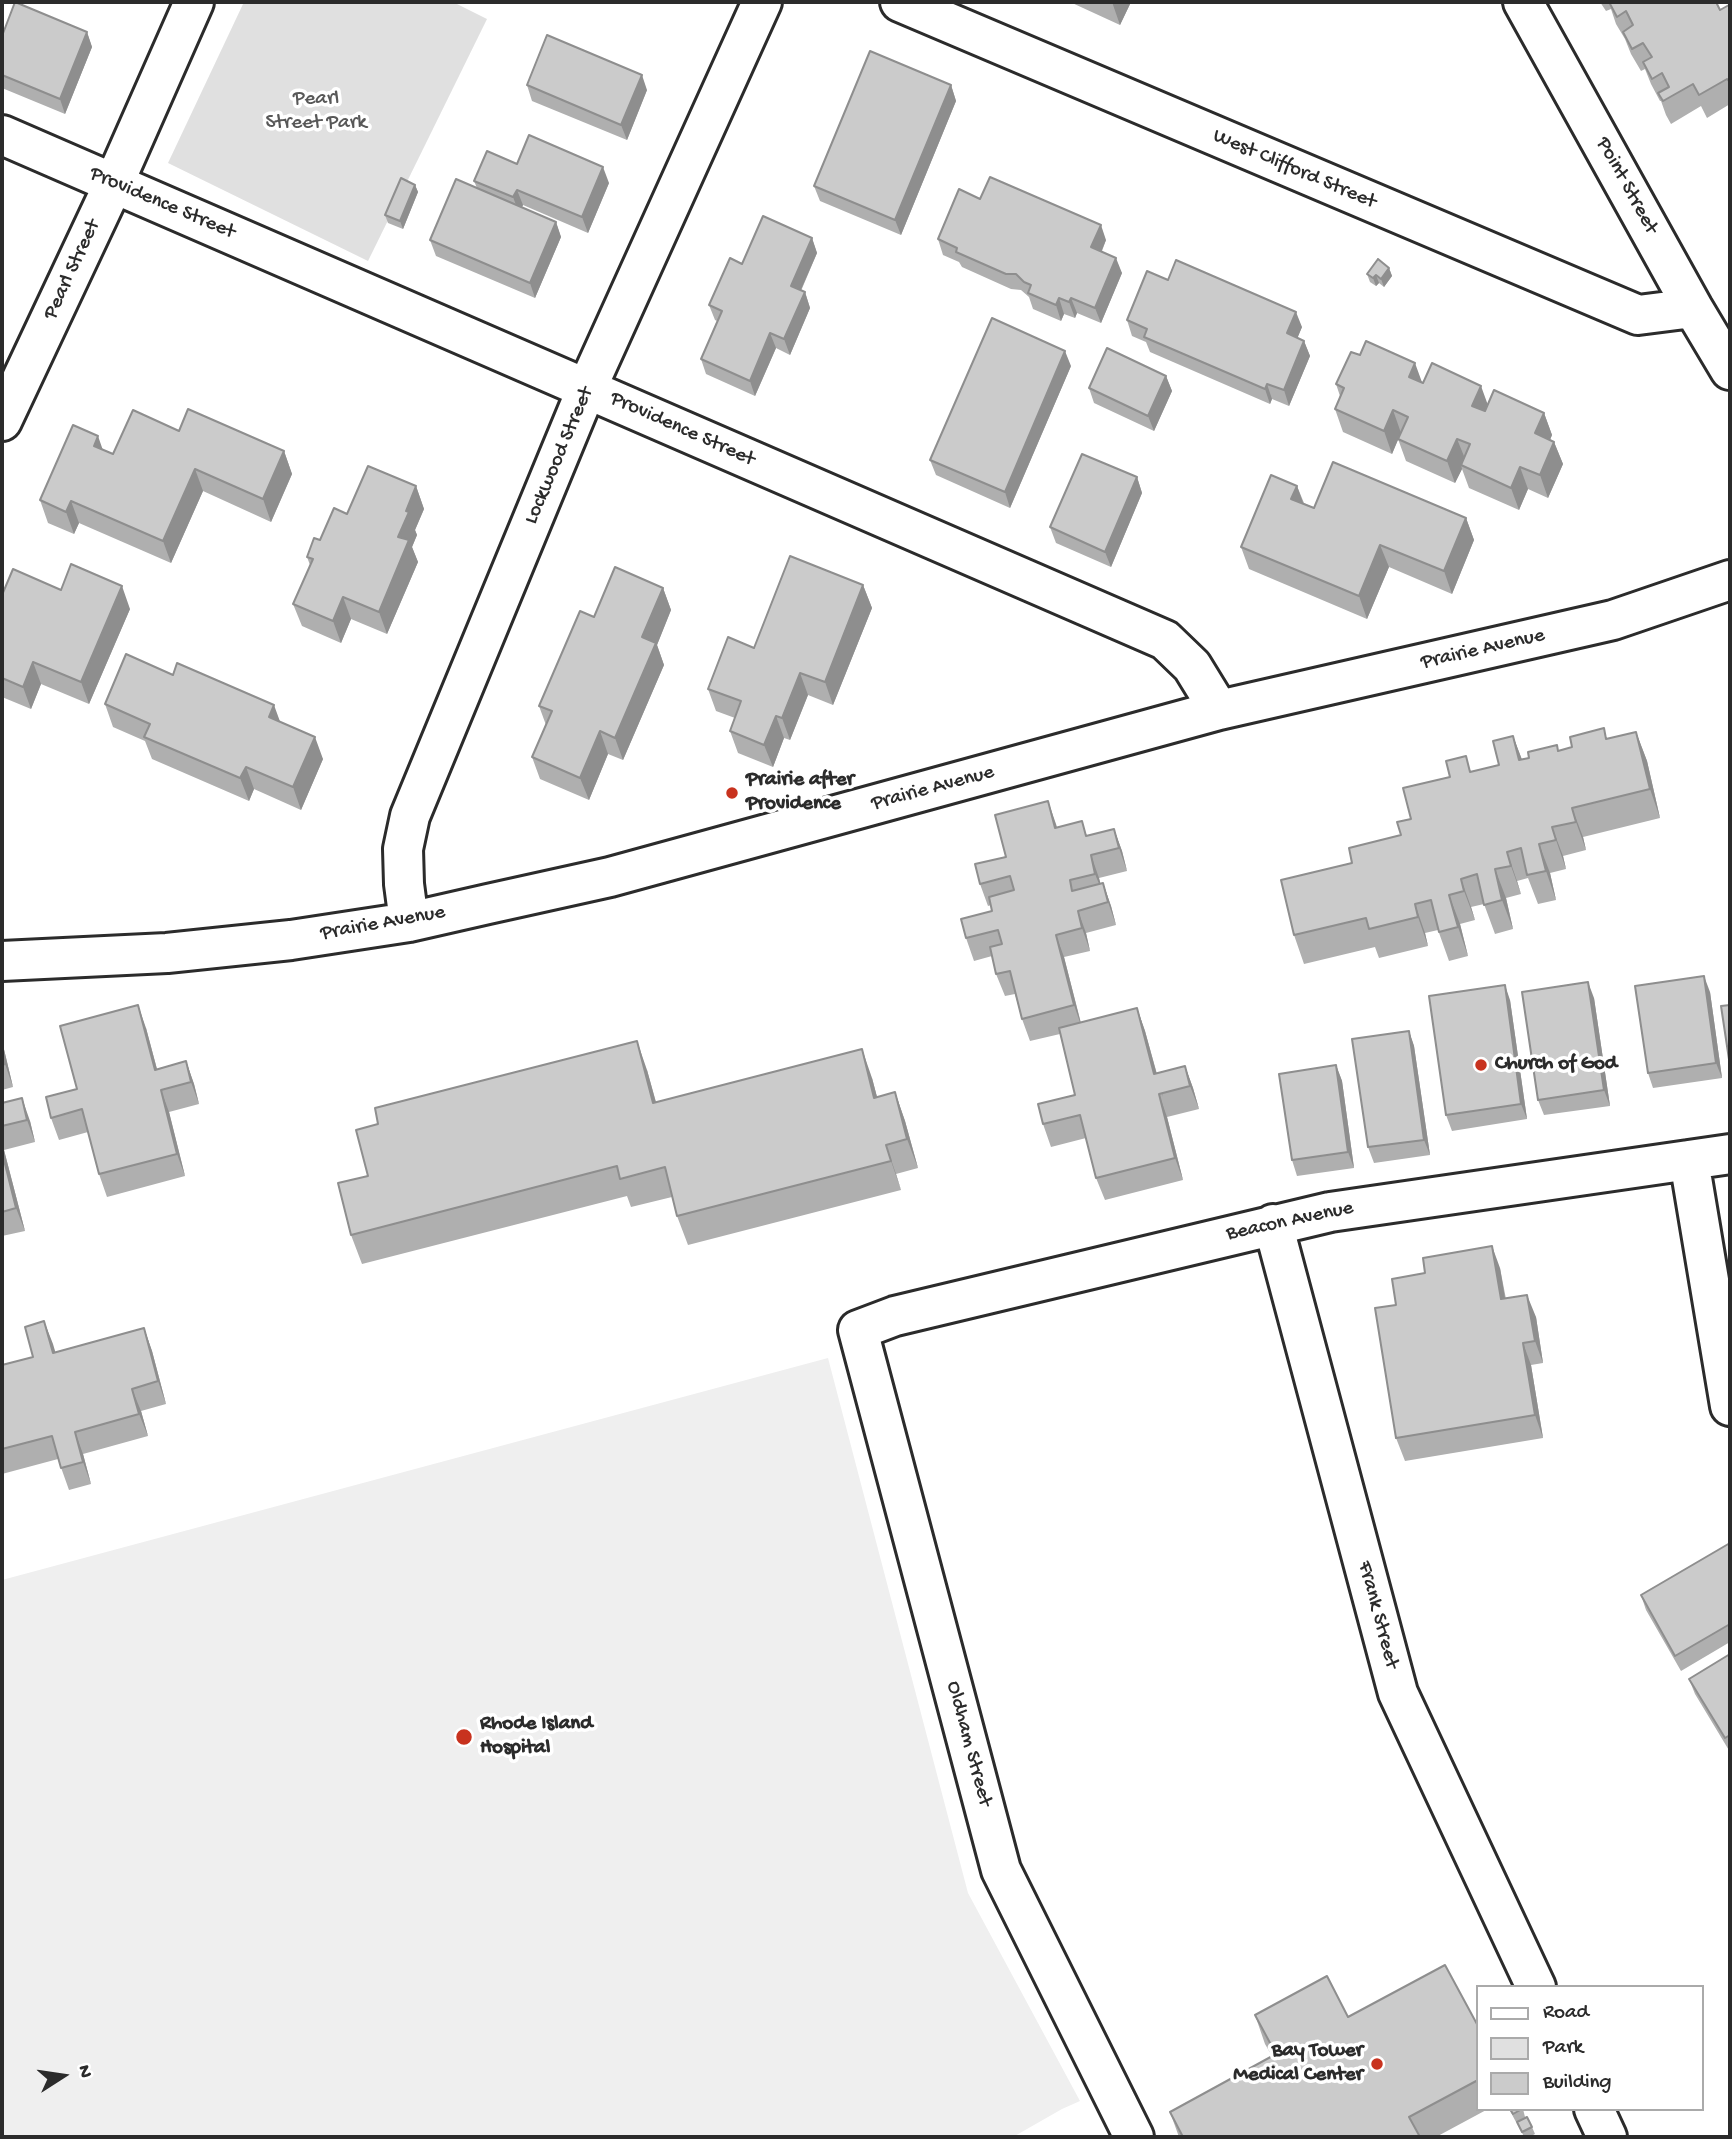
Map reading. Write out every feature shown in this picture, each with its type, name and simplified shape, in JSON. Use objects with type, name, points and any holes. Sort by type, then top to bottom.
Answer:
[{"type":"street","name":"Pearl Street","points":[[2,421],[114,183],[194,2]]},
{"type":"street","name":"Lockwood Street","points":[[409,922],[403,849],[410,816],[587,388],[762,2]]},
{"type":"street","name":"West Clifford Street","points":[[900,2],[1638,315],[1693,308]]},
{"type":"street","name":"Point Street","points":[[1523,2],[1730,370]]},
{"type":"street","name":"Providence Street","points":[[2,135],[1165,640],[1192,666],[1219,710]]},
{"type":"street","name":"Prairie Avenue","points":[[2,961],[167,953],[291,940],[409,922],[610,877],[1219,710],[1613,620],[1730,580]]},
{"type":"street","name":"Beacon Avenue","points":[[858,1330],[895,1316],[1330,1212],[1730,1154]]},
{"type":"street","points":[[1689,1160],[1730,1406]]},
{"type":"street","name":"Frank Street","points":[[1273,1224],[1398,1693],[1535,1985]]},
{"type":"street","name":"Oldham Street","points":[[858,1330],[1001,1870],[1134,2137]]},
{"type":"street","points":[[1595,2111],[1607,2137]]},
{"type":"shaded area","name":"Rhode Island Hospital","points":[[828,1358],[968,1893],[1080,2101],[1013,2137],[2,2137],[2,1580]]},
{"type":"green space","name":"Pearl Street Park","points":[[244,2],[453,2],[487,19],[368,261],[168,163]]},
{"type":"building","points":[[15,2],[87,32],[60,99],[2,75],[2,36]]},
{"type":"building","points":[[1609,2],[1716,2],[1720,10],[1729,5],[1730,82],[1727,79],[1699,95],[1693,84],[1663,101],[1658,93],[1669,87],[1662,73],[1652,79],[1643,62],[1652,57],[1643,43],[1632,49],[1623,32],[1633,25],[1626,11],[1617,17]]},
{"type":"building","points":[[547,35],[642,75],[621,125],[527,85]]},
{"type":"building","points":[[870,51],[951,85],[895,220],[814,186]]},
{"type":"building","points":[[529,135],[603,167],[582,217],[517,190],[513,197],[474,181],[487,151],[517,164]]},
{"type":"building","points":[[990,177],[1101,225],[1091,247],[1116,258],[1095,308],[1071,298],[1069,302],[1059,298],[1056,305],[1028,293],[1031,285],[1016,274],[1006,274],[956,252],[957,248],[938,239],[959,189],[980,199]]},
{"type":"building","points":[[401,178],[415,185],[400,221],[385,215]]},
{"type":"building","points":[[456,179],[556,222],[530,283],[430,240]]},
{"type":"building","points":[[763,216],[812,238],[791,286],[805,292],[784,339],[770,333],[750,381],[701,359],[722,311],[709,305],[730,258],[742,264]]},
{"type":"building","points":[[1378,259],[1389,268],[1381,279],[1367,274]]},
{"type":"building","points":[[1176,260],[1296,312],[1287,333],[1304,341],[1284,390],[1267,384],[1265,389],[1144,337],[1147,329],[1127,320],[1147,271],[1168,280]]},
{"type":"building","points":[[992,318],[1065,351],[1005,492],[930,460]]},
{"type":"building","points":[[1366,341],[1415,363],[1409,377],[1423,383],[1432,363],[1481,386],[1472,406],[1485,411],[1494,390],[1544,413],[1535,433],[1554,442],[1540,475],[1520,467],[1511,488],[1461,465],[1470,444],[1457,439],[1447,461],[1398,439],[1408,417],[1393,410],[1384,431],[1335,409],[1344,388],[1336,384],[1351,352],[1360,355]]},
{"type":"building","points":[[1107,348],[1166,376],[1148,416],[1089,388]]},
{"type":"building","points":[[188,409],[284,451],[263,499],[195,469],[163,541],[71,501],[66,512],[40,500],[73,425],[98,436],[94,446],[113,454],[133,410],[179,431]]},
{"type":"building","points":[[1082,454],[1137,477],[1105,552],[1050,527]]},
{"type":"building","points":[[1333,462],[1466,518],[1444,571],[1380,545],[1359,596],[1241,547],[1271,475],[1297,486],[1291,499],[1314,508]]},
{"type":"building","points":[[368,466],[416,486],[398,537],[409,540],[379,612],[343,597],[333,621],[293,604],[313,559],[307,557],[314,538],[320,540],[334,508],[347,514]]},
{"type":"building","points":[[790,556],[863,585],[825,682],[800,673],[782,718],[776,716],[764,745],[730,731],[741,701],[708,689],[728,637],[754,648]]},
{"type":"building","points":[[71,564],[122,586],[81,682],[33,662],[23,687],[2,678],[2,595],[13,569],[61,590]]},
{"type":"building","points":[[615,567],[663,588],[642,637],[656,643],[615,738],[600,731],[580,778],[532,757],[552,711],[539,706],[580,611],[594,617]]},
{"type":"building","points":[[126,654],[173,675],[177,663],[274,705],[269,717],[315,737],[293,787],[246,767],[240,778],[144,737],[150,724],[105,704]]},
{"type":"building","points":[[1604,728],[1606,739],[1636,732],[1650,789],[1572,808],[1576,822],[1552,827],[1556,840],[1539,844],[1546,871],[1527,875],[1521,848],[1507,852],[1511,866],[1495,869],[1502,900],[1484,905],[1477,874],[1461,879],[1464,891],[1449,895],[1458,927],[1439,932],[1431,900],[1415,904],[1418,917],[1369,929],[1366,918],[1294,935],[1281,880],[1352,863],[1349,848],[1401,835],[1397,822],[1411,819],[1403,788],[1450,777],[1446,761],[1466,756],[1470,772],[1499,765],[1493,741],[1513,736],[1519,760],[1529,758],[1528,752],[1557,745],[1558,751],[1572,747],[1570,737]]},
{"type":"building","points":[[1048,801],[1055,828],[1082,821],[1086,836],[1114,829],[1119,848],[1091,855],[1095,874],[1070,880],[1072,891],[1103,883],[1108,902],[1078,911],[1082,928],[1056,935],[1074,1005],[1022,1019],[1010,971],[996,974],[990,947],[1002,944],[998,930],[966,938],[961,919],[992,911],[989,897],[1014,890],[1010,876],[980,884],[975,864],[1006,857],[995,815]]},
{"type":"building","points":[[1704,976],[1716,1063],[1648,1073],[1635,986]]},
{"type":"building","points":[[1588,982],[1604,1090],[1538,1100],[1522,992]]},
{"type":"building","name":"Church of God","points":[[1505,985],[1521,1104],[1446,1115],[1429,996]]},
{"type":"building","points":[[138,1005],[155,1070],[186,1061],[191,1082],[161,1090],[177,1154],[99,1174],[82,1109],[51,1118],[46,1097],[77,1089],[60,1026]]},
{"type":"building","points":[[1730,1005],[1730,1066],[1721,1006]]},
{"type":"building","points":[[1137,1008],[1154,1074],[1185,1066],[1190,1086],[1159,1094],[1175,1158],[1096,1178],[1080,1115],[1043,1124],[1038,1104],[1075,1095],[1059,1028]]},
{"type":"building","points":[[1409,1031],[1424,1140],[1368,1147],[1352,1039]]},
{"type":"building","points":[[637,1041],[653,1103],[862,1049],[874,1098],[895,1092],[907,1139],[886,1145],[891,1161],[677,1216],[665,1167],[620,1179],[617,1166],[351,1235],[338,1183],[368,1176],[356,1130],[378,1124],[375,1108]]},
{"type":"building","points":[[1336,1065],[1348,1152],[1292,1160],[1279,1074]]},
{"type":"building","points":[[22,1098],[27,1120],[2,1126],[2,1103]]},
{"type":"building","points":[[2,1152],[16,1208],[2,1212]]},
{"type":"building","points":[[1492,1246],[1501,1299],[1527,1295],[1535,1341],[1523,1343],[1535,1415],[1396,1438],[1375,1308],[1396,1305],[1392,1279],[1425,1273],[1423,1258]]},
{"type":"building","points":[[44,1321],[53,1353],[144,1328],[158,1381],[132,1389],[139,1414],[75,1432],[83,1462],[61,1468],[52,1436],[2,1449],[2,1365],[33,1357],[25,1327]]},
{"type":"building","points":[[1730,1543],[1730,1624],[1675,1656],[1641,1595]]},
{"type":"building","points":[[1730,1654],[1730,1735],[1725,1738],[1689,1679]]},
{"type":"building","name":"Bay Tower Medical Center","points":[[1445,1965],[1476,2022],[1476,2081],[1409,2117],[1420,2137],[1183,2137],[1170,2112],[1276,2054],[1255,2015],[1327,1976],[1348,2017]]},
{"type":"building","points":[[1527,2117],[1532,2127],[1522,2132],[1517,2122]]},
{"type":"place","name":"Prairie after Providence","points":[[732,793]]},
{"type":"place","name":"Church of God","points":[[1481,1065]]},
{"type":"place","name":"Rhode Island Hospital","points":[[464,1737]]},
{"type":"place","name":"Bay Tower Medical Center","points":[[1377,2064]]}]
